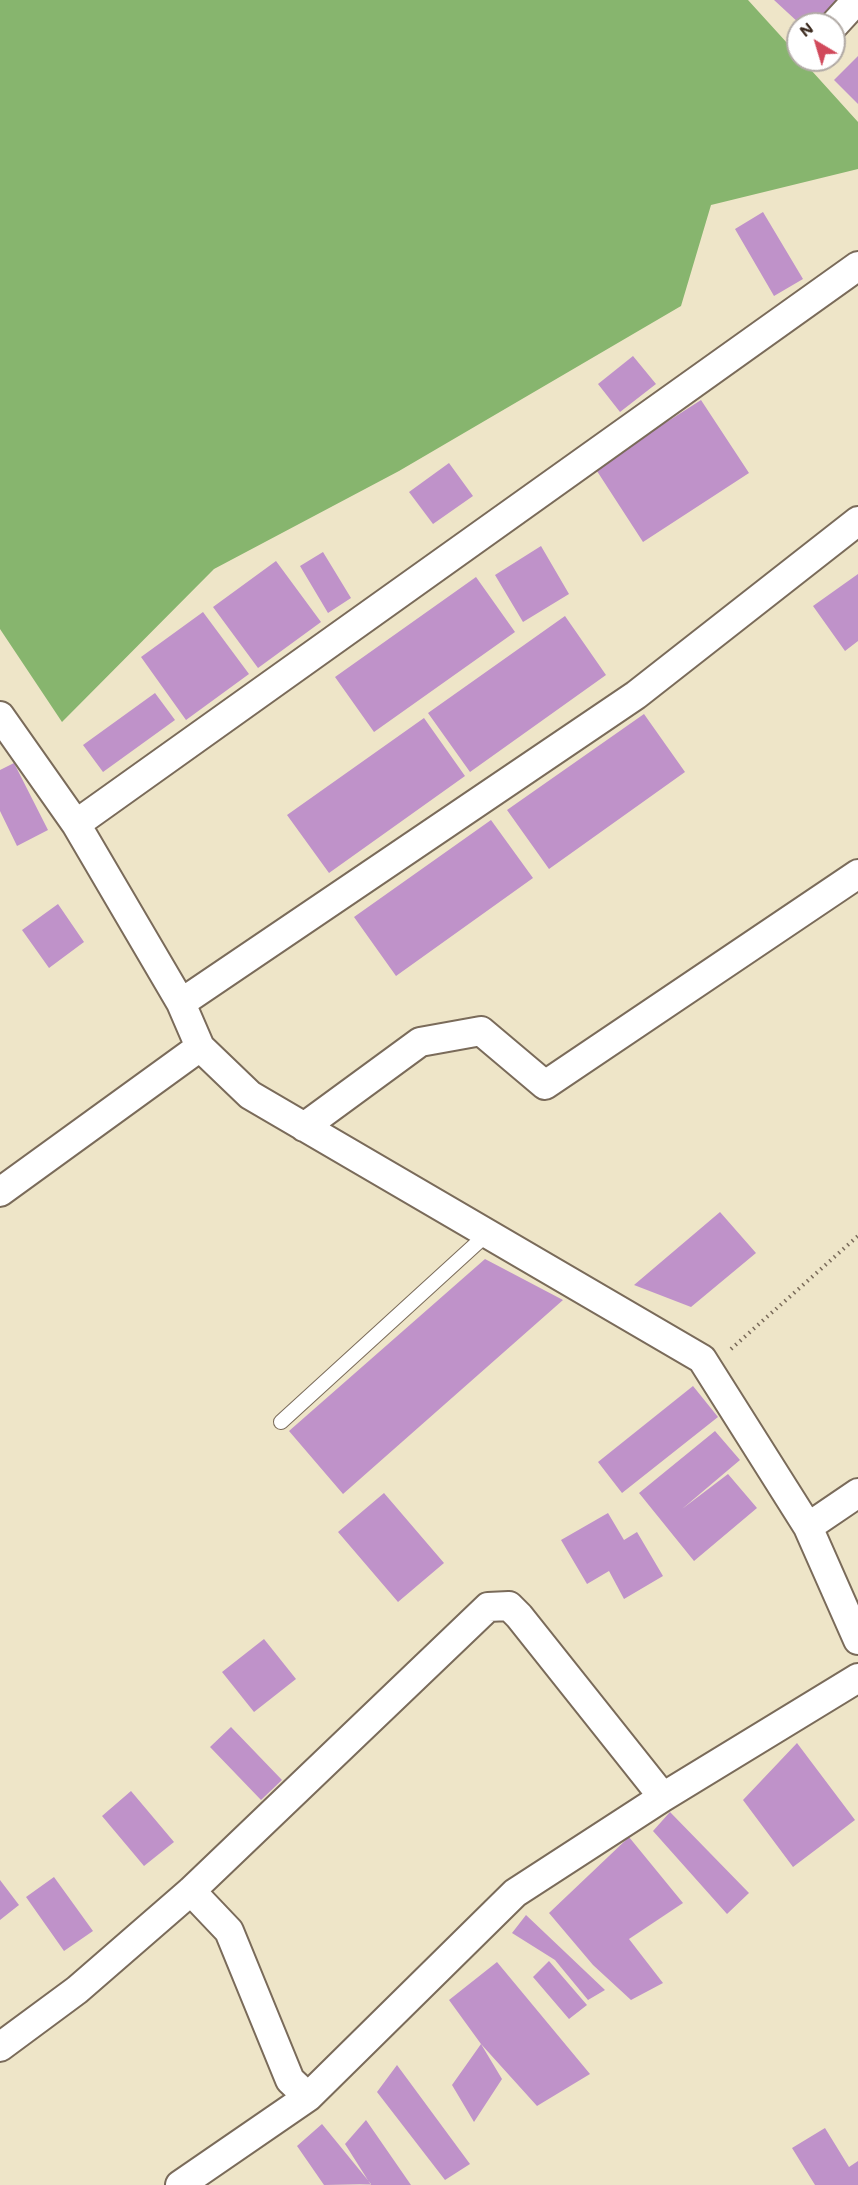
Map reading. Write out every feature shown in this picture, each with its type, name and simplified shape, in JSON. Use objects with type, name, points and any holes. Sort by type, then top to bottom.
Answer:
[{"type":"street","points":[[846,12],[857,0]]},
{"type":"street","points":[[75,824],[858,266]]},
{"type":"street","points":[[181,1003],[636,695],[858,521]]},
{"type":"street","points":[[0,716],[75,824],[181,1003],[200,1047],[250,1095],[702,1359],[808,1527],[858,1640]]},
{"type":"street","points":[[304,1127],[420,1042],[481,1031],[545,1085],[858,874]]},
{"type":"street","points":[[0,1192],[200,1047]]},
{"type":"street","points":[[808,1527],[858,1493]]},
{"type":"street","points":[[0,2048],[77,1990],[190,1891],[488,1607],[509,1606],[519,1616],[663,1797]]},
{"type":"street","points":[[180,2185],[308,2097],[515,1893],[663,1797],[858,1678]]},
{"type":"street","points":[[190,1891],[229,1931],[290,2080],[308,2097]]},
{"type":"lane","points":[[282,1422],[487,1234]]},
{"type":"path","points":[[708,1370],[858,1236]]},
{"type":"green space","points":[[0,0],[748,0],[786,42],[786,72],[813,72],[858,122],[858,169],[711,205],[681,306],[399,471],[214,569],[62,722],[0,629]]},
{"type":"building","points":[[774,0],[838,0],[826,12],[787,12]]},
{"type":"building","points":[[858,56],[858,104],[834,80],[842,72],[846,72],[846,68]]},
{"type":"building","points":[[763,212],[803,279],[774,296],[735,229]]},
{"type":"building","points":[[633,356],[656,384],[620,412],[598,384]]},
{"type":"building","points":[[701,400],[749,473],[643,542],[595,468]]},
{"type":"building","points":[[449,463],[473,496],[433,524],[409,492]]},
{"type":"building","points":[[541,546],[569,594],[523,622],[495,575]]},
{"type":"building","points":[[323,552],[351,598],[328,613],[300,566]]},
{"type":"building","points":[[276,561],[321,622],[258,668],[213,607]]},
{"type":"building","points":[[858,574],[858,641],[845,651],[813,606]]},
{"type":"building","points":[[476,577],[515,632],[374,732],[335,677]]},
{"type":"building","points":[[203,612],[249,674],[186,720],[141,657]]},
{"type":"building","points":[[565,616],[606,675],[470,772],[428,713]]},
{"type":"building","points":[[155,693],[175,720],[103,772],[83,745]]},
{"type":"building","points":[[644,714],[685,772],[549,869],[507,810]]},
{"type":"building","points":[[424,718],[465,776],[329,873],[287,815]]},
{"type":"building","points":[[14,763],[48,830],[17,846],[0,811],[0,770]]},
{"type":"building","points":[[491,820],[533,878],[396,976],[354,917]]},
{"type":"building","points":[[58,904],[84,942],[49,968],[22,930]]},
{"type":"building","points":[[720,1212],[756,1253],[691,1307],[634,1285]]},
{"type":"building","points":[[485,1259],[563,1300],[343,1494],[289,1431]]},
{"type":"building","points":[[693,1386],[718,1417],[622,1493],[598,1462]]},
{"type":"building","points":[[715,1431],[740,1460],[682,1509],[728,1474],[757,1508],[694,1561],[639,1493]]},
{"type":"building","points":[[384,1493],[444,1563],[398,1602],[338,1532]]},
{"type":"building","points":[[608,1513],[624,1540],[637,1532],[663,1576],[624,1599],[609,1571],[587,1584],[561,1540]]},
{"type":"building","points":[[264,1639],[296,1679],[254,1712],[222,1672]]},
{"type":"building","points":[[231,1727],[282,1780],[261,1800],[210,1747]]},
{"type":"building","points":[[797,1743],[855,1820],[793,1867],[743,1800]]},
{"type":"building","points":[[131,1791],[174,1842],[144,1866],[102,1816]]},
{"type":"building","points":[[670,1812],[749,1893],[727,1914],[653,1831]]},
{"type":"building","points":[[629,1837],[683,1903],[629,1939],[663,1983],[631,2000],[593,1965],[549,1913]]},
{"type":"building","points":[[54,1877],[93,1931],[64,1951],[26,1897]]},
{"type":"building","points":[[0,1880],[19,1905],[0,1920]]},
{"type":"building","points":[[526,1915],[605,1990],[588,2000],[555,1960],[512,1933]]},
{"type":"building","points":[[549,1961],[587,2005],[569,2019],[533,1977]]},
{"type":"building","points":[[497,1962],[590,2074],[537,2106],[481,2044],[449,2000]]},
{"type":"building","points":[[481,2044],[502,2079],[474,2122],[452,2085]]},
{"type":"building","points":[[397,2065],[470,2164],[445,2180],[377,2092]]},
{"type":"building","points":[[366,2120],[411,2185],[371,2185],[345,2144]]},
{"type":"building","points":[[322,2124],[371,2184],[324,2185],[297,2146]]},
{"type":"building","points":[[825,2128],[849,2167],[858,2161],[858,2185],[815,2185],[792,2148]]}]
